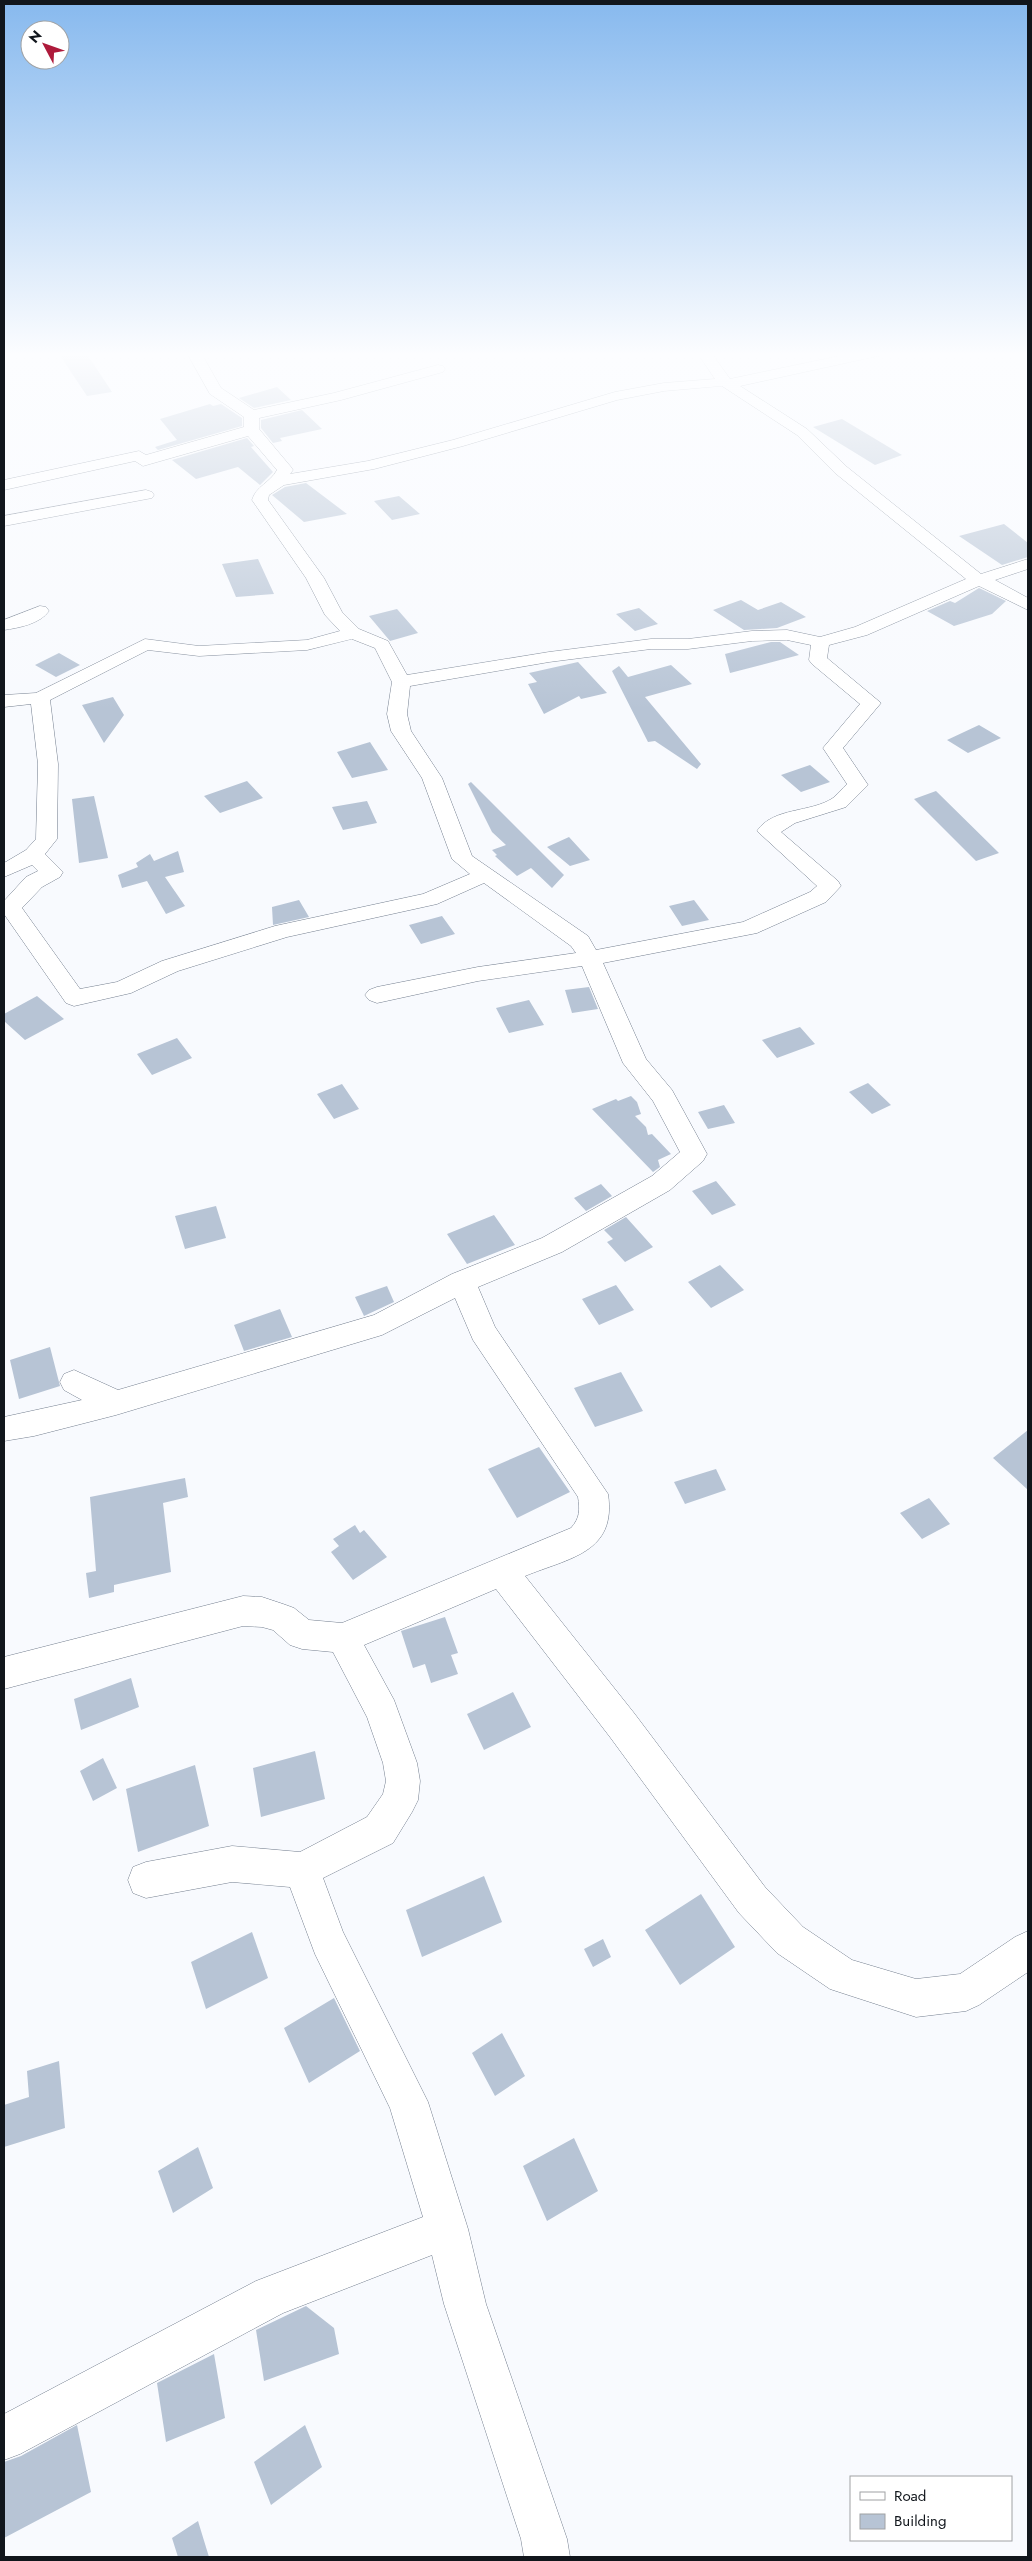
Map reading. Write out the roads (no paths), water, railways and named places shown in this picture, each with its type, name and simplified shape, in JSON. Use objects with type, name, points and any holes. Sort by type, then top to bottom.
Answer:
[{"type":"street","points":[[4,485],[71,471]]},
{"type":"street","points":[[279,481],[285,471]]},
{"type":"street","points":[[4,1429],[34,1424],[116,1403],[382,1324],[462,1282],[552,1245],[661,1183],[694,1154],[663,1096],[635,1063],[590,958],[580,941],[462,859],[432,778],[401,731],[397,714],[402,682],[382,645],[353,634],[334,615],[315,578],[260,500],[262,493],[279,481],[337,471]]},
{"type":"street","points":[[843,471],[978,580],[996,586],[1028,604]]},
{"type":"street","points":[[4,521],[146,495]]},
{"type":"street","points":[[402,682],[550,657],[651,644],[688,644],[752,636],[787,635],[820,642],[860,631],[978,580],[1028,564]]},
{"type":"street","points":[[4,625],[19,622],[40,611]]},
{"type":"street","points":[[4,701],[40,698],[145,644],[199,652],[308,645],[353,634]]},
{"type":"street","points":[[377,995],[478,974],[590,958],[749,928],[818,897],[830,886],[767,831],[788,819],[839,803],[858,785],[833,748],[871,703],[818,660],[820,642]]},
{"type":"street","points":[[4,871],[34,855],[46,839],[48,764],[40,698]]},
{"type":"street","points":[[34,855],[52,872],[34,882],[10,907],[74,998],[123,988],[170,966],[283,931],[429,899],[485,875]]},
{"type":"street","points":[[4,1673],[243,1612],[262,1612],[283,1619],[302,1634],[342,1638],[582,1538],[592,1528],[596,1517],[593,1494],[483,1332],[462,1282]]},
{"type":"street","points":[[74,1382],[116,1403]]},
{"type":"street","points":[[502,1570],[628,1733],[752,1900],[790,1940],[843,1976],[916,1998],[966,1992],[1028,1950]]},
{"type":"street","points":[[146,1880],[232,1864],[302,1870],[380,1830],[400,1800],[403,1781],[397,1754],[382,1712],[342,1638]]},
{"type":"street","points":[[302,1870],[328,1941],[408,2102],[447,2229],[465,2304],[544,2539],[547,2557]]},
{"type":"street","points":[[4,2438],[271,2296],[447,2229]]}]
